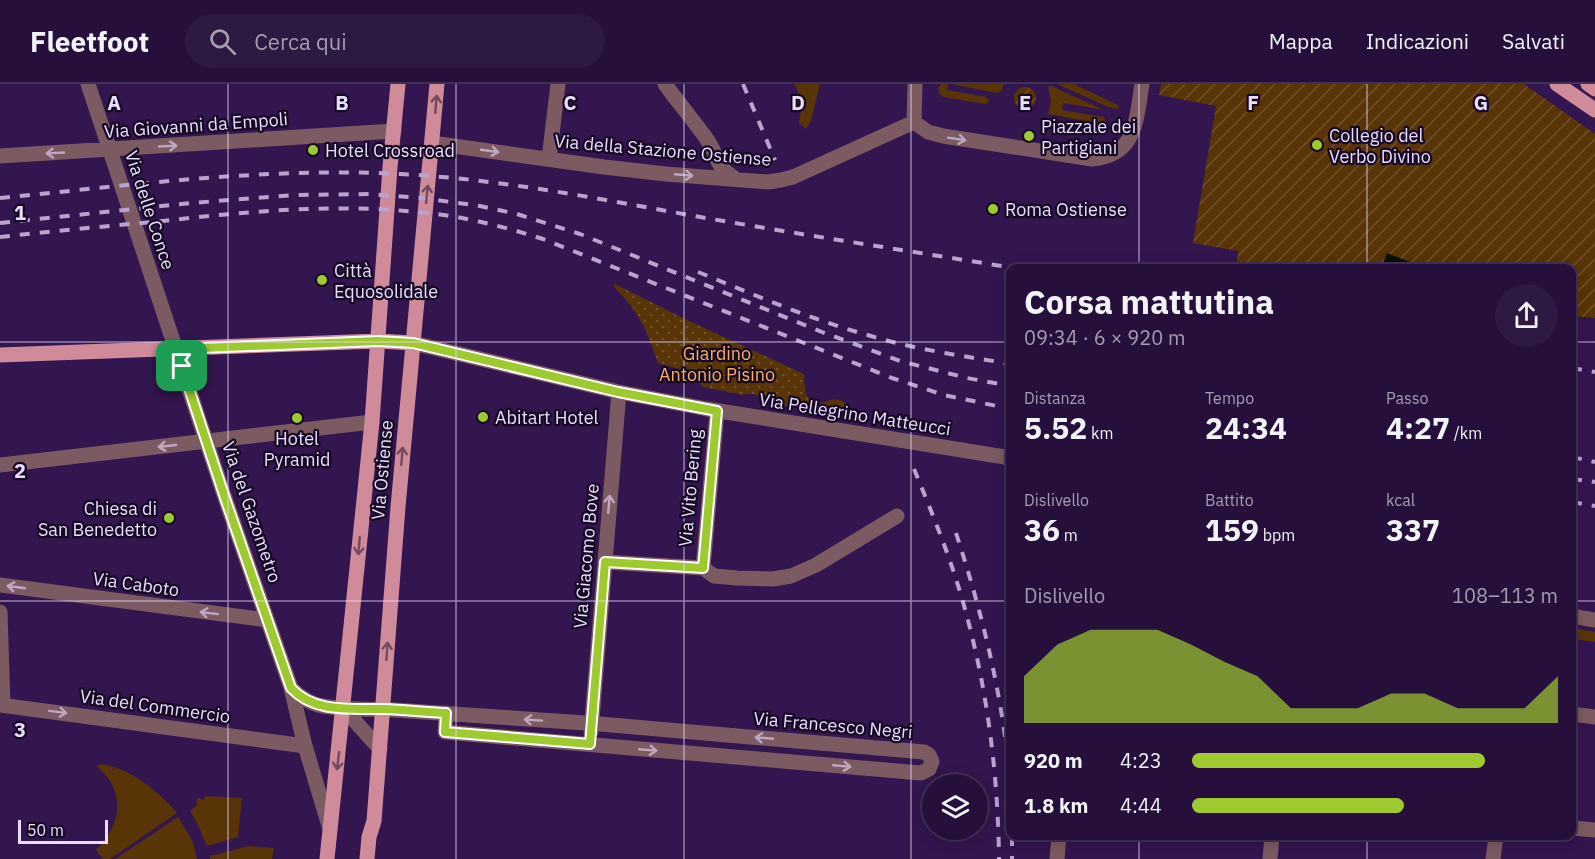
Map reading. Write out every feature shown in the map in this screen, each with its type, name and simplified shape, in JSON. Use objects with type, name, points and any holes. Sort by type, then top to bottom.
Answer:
[{"type":"main road","name":"Via Ostiense","points":[[327,859],[372,422],[398,84]]},
{"type":"main road","name":"Via Ostiense","points":[[367,859],[369,837],[374,821],[398,507],[438,84]]},
{"type":"main road","points":[[1557,84],[1595,110]]},
{"type":"main road","points":[[1588,84],[1595,89]]},
{"type":"main road","points":[[0,356],[378,341],[413,343]]},
{"type":"street","name":"Via delle Conce","points":[[88,84],[176,349]]},
{"type":"street","points":[[549,159],[558,84]]},
{"type":"street","points":[[665,84],[710,144],[719,165],[736,179]]},
{"type":"street","points":[[915,84],[915,122],[928,132],[1092,159],[1109,155],[1121,148],[1131,137],[1142,84]]},
{"type":"street","name":"Via della Stazione Ostiense","points":[[432,143],[666,174],[768,182],[788,178],[915,122]]},
{"type":"street","name":"Via Giovanni da Empoli","points":[[0,156],[394,132]]},
{"type":"street","name":"Via Pellegrino Matteucci","points":[[413,343],[618,392],[717,411],[1006,457]]},
{"type":"street","name":"Via del Gazometro","points":[[176,349],[291,688],[305,746],[330,829]]},
{"type":"street","name":"Via Giacomo Bove","points":[[592,724],[618,392]]},
{"type":"street","name":"Via Vito Bering","points":[[703,568],[717,411]]},
{"type":"street","points":[[0,465],[372,422]]},
{"type":"street","points":[[605,562],[703,568],[714,576],[773,579],[791,576],[816,565],[897,516]]},
{"type":"street","name":"Via Caboto","points":[[0,585],[267,620]]},
{"type":"street","points":[[0,612],[2,705]]},
{"type":"street","points":[[1576,617],[1595,620]]},
{"type":"street","name":"Via Francesco Negri","points":[[291,688],[313,703],[344,709],[383,709],[446,713],[592,724],[924,753],[929,755],[932,761],[929,769],[921,773],[445,732],[446,713]]},
{"type":"street","name":"Via del Commercio","points":[[2,705],[305,746]]},
{"type":"street","points":[[344,709],[380,749]]},
{"type":"street","points":[[1576,715],[1595,717]]},
{"type":"street","points":[[590,744],[592,724]]},
{"type":"street","points":[[341,737],[359,725]]},
{"type":"street","points":[[1576,828],[1595,830]]},
{"type":"street","points":[[1057,859],[1059,840]]},
{"type":"street","points":[[1270,859],[1272,840]]},
{"type":"street","points":[[1494,859],[1496,840]]},
{"type":"green space","points":[[795,84],[820,84],[811,121],[806,129],[799,123],[801,110],[796,98],[799,96]]},
{"type":"green space","points":[[941,84],[948,84],[947,90],[987,97],[989,102],[985,104],[943,97],[938,88]]},
{"type":"green space","points":[[952,84],[1004,84],[1001,91],[996,93]]},
{"type":"green space","points":[[1057,84],[1074,84],[1119,107],[1117,109],[1108,107]]},
{"type":"green space","points":[[1161,84],[1524,84],[1595,134],[1595,318],[1576,316],[1576,264],[1236,264],[1238,251],[1193,243],[1216,106],[1159,95]]},
{"type":"green space","points":[[1049,85],[1104,110],[1063,103],[1062,110],[1104,117],[1106,122],[1102,124],[1048,114],[1051,101]]},
{"type":"green space","points":[[1025,87],[1033,90],[1036,98],[1033,106],[1025,109],[1017,106],[1014,98],[1017,90]]},
{"type":"green space","name":"Giardino Antonio Pisino","points":[[615,284],[804,374],[806,392],[812,402],[817,404],[839,400],[847,405],[855,416],[771,404],[754,394],[743,395],[703,387],[688,374],[658,363],[641,322],[614,287]]},
{"type":"green space","points":[[1576,628],[1595,632],[1595,642],[1576,640]]},
{"type":"green space","points":[[102,764],[124,771],[144,782],[177,813],[110,859],[103,859],[96,850],[113,826],[117,809],[117,800],[110,781],[97,766]]},
{"type":"green space","points":[[205,796],[242,798],[238,837],[207,846],[190,811],[196,806],[197,798],[204,800]]},
{"type":"green space","points":[[178,817],[193,842],[197,859],[115,859]]},
{"type":"green space","points":[[249,846],[274,848],[272,859],[210,859],[210,856]]},
{"type":"water","points":[[1387,253],[1415,264],[1383,264]]},
{"type":"railway","points":[[743,84],[775,160]]},
{"type":"railway","points":[[0,198],[200,178],[300,173],[400,174],[475,180],[550,191],[1006,267]]},
{"type":"railway","points":[[0,223],[191,203],[295,195],[369,194],[480,206],[517,214],[580,234],[822,332],[900,361],[1006,385]]},
{"type":"railway","points":[[0,237],[295,209],[394,210],[457,217],[543,239],[892,378],[944,395],[1006,408]]},
{"type":"railway","points":[[698,272],[784,307],[849,330],[923,349],[1006,363]]},
{"type":"railway","points":[[1576,369],[1595,372]]},
{"type":"railway","points":[[1576,458],[1595,462]]},
{"type":"railway","points":[[914,469],[952,568],[979,665],[990,729],[999,859]]},
{"type":"railway","points":[[1576,480],[1595,482]]},
{"type":"railway","points":[[1576,503],[1595,506]]},
{"type":"railway","points":[[956,533],[976,598],[992,664],[1006,748]]},
{"type":"railway","points":[[1012,840],[1012,859]]},
{"type":"place","name":"Piazzale dei Partigiani","points":[[1029,136]]},
{"type":"place","name":"Collegio del Verbo Divino","points":[[1317,145]]},
{"type":"place","name":"Hotel Crossroad","points":[[313,150]]},
{"type":"place","name":"Roma Ostiense","points":[[993,209]]},
{"type":"place","name":"Città Equosolidale","points":[[322,280]]},
{"type":"place","name":"Abitart Hotel","points":[[483,417]]},
{"type":"place","name":"Hotel Pyramid","points":[[297,418]]},
{"type":"place","name":"Chiesa di San Benedetto","points":[[169,518]]},
{"type":"route","points":[[378,341],[413,343],[618,392],[717,411],[703,568],[605,562],[590,744],[445,732],[446,713],[350,709],[313,703],[291,688],[182,366],[176,349],[378,341]]}]
